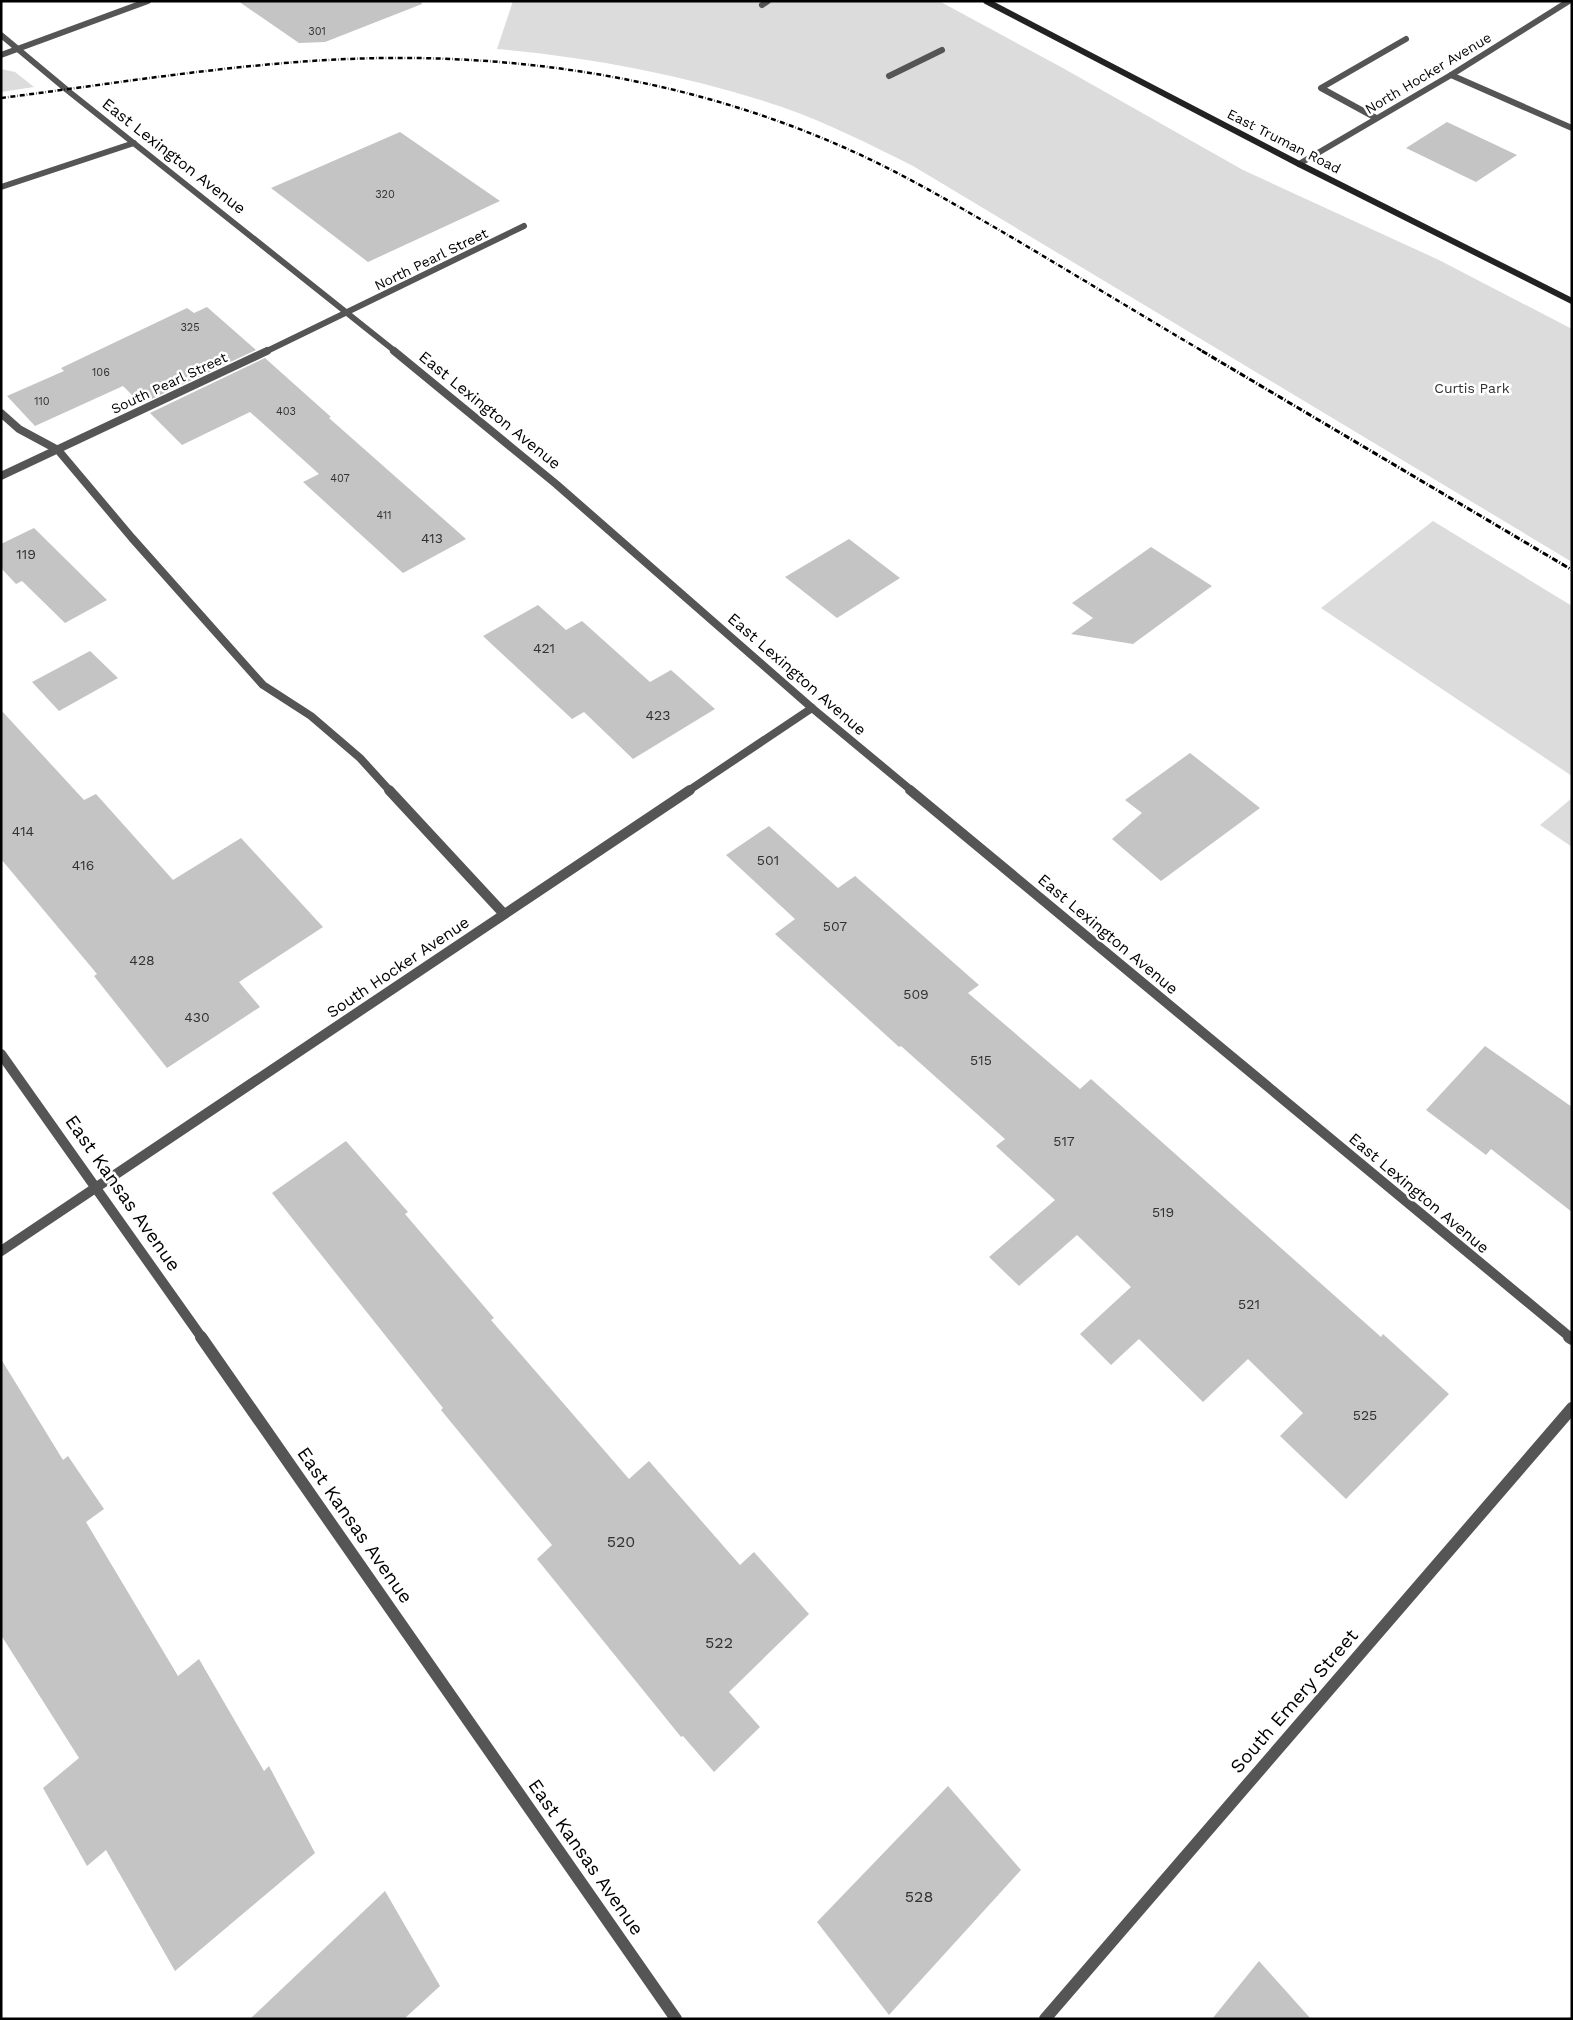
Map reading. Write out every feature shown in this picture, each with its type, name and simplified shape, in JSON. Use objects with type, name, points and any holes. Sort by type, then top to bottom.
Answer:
[{"type":"main road","name":"East Truman Road","points":[[986,1],[1299,164],[1572,301]]},
{"type":"street","points":[[1,55],[148,1]]},
{"type":"street","points":[[762,5],[768,1]]},
{"type":"street","name":"North Hocker Avenue","points":[[1299,164],[1451,75],[1569,1]]},
{"type":"street","name":"East Lexington Avenue","points":[[1,35],[67,90],[348,313],[556,484],[812,708],[1572,1339]]},
{"type":"street","points":[[1376,118],[1321,88],[1406,40]]},
{"type":"street","points":[[889,76],[942,50]]},
{"type":"street","points":[[1451,75],[1572,128]]},
{"type":"street","points":[[1,187],[134,143]]},
{"type":"street","name":"North Pearl Street","points":[[348,313],[524,226]]},
{"type":"street","name":"South Pearl Street","points":[[1,476],[348,313]]},
{"type":"street","points":[[1,413],[19,429],[58,450],[132,538],[263,685],[312,716],[360,758],[504,914]]},
{"type":"street","name":"South Hocker Avenue","points":[[1,1251],[812,708]]},
{"type":"street","name":"East Kansas Avenue","points":[[1,1054],[97,1187],[676,2019]]},
{"type":"street","name":"South Emery Street","points":[[1045,2019],[1572,1408]]},
{"type":"green space","name":"Curtis Park","points":[[513,1],[939,1],[1061,67],[1243,170],[1439,260],[1572,329],[1572,562],[913,166],[865,142],[782,107],[677,77],[606,63],[497,49]]},
{"type":"green space","points":[[1,69],[15,72],[34,87],[1,92]]},
{"type":"green space","points":[[1433,521],[1572,606],[1572,776],[1321,608]]},
{"type":"green space","points":[[1572,798],[1572,847],[1540,825]]},
{"type":"building","points":[[238,1],[421,1],[422,4],[325,42],[299,43]]},
{"type":"building","points":[[1447,122],[1517,155],[1476,182],[1406,148]]},
{"type":"building","points":[[400,132],[500,201],[368,262],[271,188]]},
{"type":"building","points":[[207,307],[256,350],[141,404],[123,386],[35,426],[7,396],[64,371],[61,368],[187,308],[194,313]]},
{"type":"building","points":[[265,358],[331,417],[329,418],[466,539],[403,573],[303,482],[319,474],[250,412],[182,445],[150,413]]},
{"type":"building","points":[[34,528],[107,600],[65,623],[22,581],[16,584],[1,568],[1,544]]},
{"type":"building","points":[[849,539],[900,578],[837,618],[785,577]]},
{"type":"building","points":[[1151,547],[1212,586],[1133,644],[1071,634],[1093,618],[1072,603]]},
{"type":"building","points":[[538,605],[566,630],[582,621],[650,682],[671,670],[715,709],[633,759],[584,712],[572,719],[483,636]]},
{"type":"building","points":[[90,651],[118,678],[59,711],[32,682]]},
{"type":"building","points":[[1,710],[84,800],[96,794],[173,880],[241,838],[323,927],[239,982],[260,1007],[167,1068],[94,976],[97,974],[1,859]]},
{"type":"building","points":[[1190,753],[1260,808],[1161,881],[1112,839],[1142,813],[1125,800]]},
{"type":"building","points":[[769,826],[838,888],[855,876],[979,985],[968,993],[1080,1089],[1091,1079],[1381,1337],[1383,1334],[1449,1394],[1346,1499],[1280,1436],[1303,1413],[1248,1359],[1203,1402],[1139,1339],[1111,1365],[1080,1334],[1131,1287],[1077,1235],[1019,1286],[989,1257],[1055,1200],[996,1146],[1005,1139],[901,1046],[899,1047],[775,934],[795,919],[726,855]]},
{"type":"building","points":[[1485,1046],[1572,1107],[1572,1212],[1491,1149],[1486,1155],[1426,1110]]},
{"type":"building","points":[[346,1141],[408,1212],[405,1214],[494,1318],[491,1320],[629,1479],[649,1461],[740,1565],[754,1552],[809,1614],[729,1692],[760,1727],[714,1772],[683,1736],[681,1737],[537,1559],[552,1545],[441,1410],[443,1408],[272,1193]]},
{"type":"building","points":[[1,1359],[63,1460],[68,1456],[104,1509],[86,1522],[178,1676],[199,1659],[264,1771],[269,1766],[315,1853],[175,1971],[106,1850],[87,1866],[43,1788],[79,1758],[1,1635]]},
{"type":"building","points":[[948,1786],[1021,1870],[889,2015],[817,1922]]},
{"type":"building","points":[[385,1891],[440,1986],[404,2019],[250,2019]]},
{"type":"building","points":[[1259,1961],[1311,2019],[1212,2019]]},
{"type":"railway","points":[[1,98],[239,67],[382,58],[500,62],[559,68],[675,90],[732,106],[788,125],[863,156],[962,209],[1204,352]]},
{"type":"railway","points":[[1202,351],[1572,570]]}]
